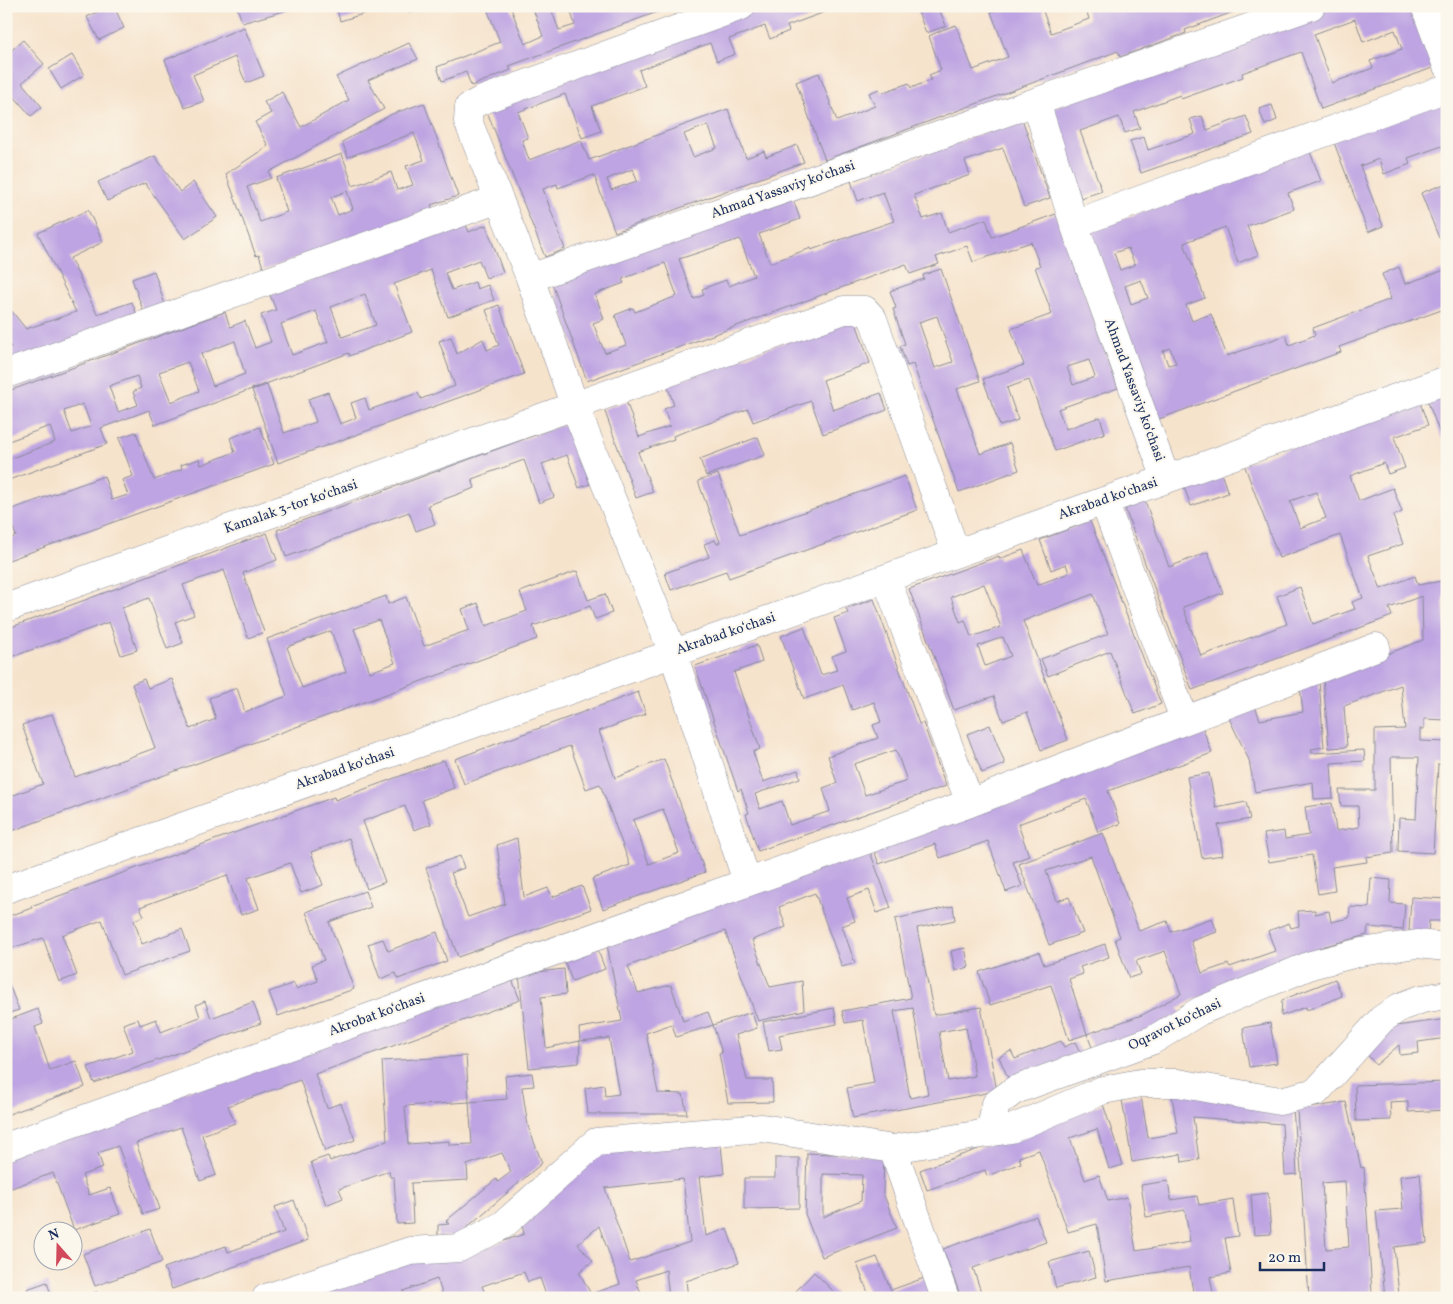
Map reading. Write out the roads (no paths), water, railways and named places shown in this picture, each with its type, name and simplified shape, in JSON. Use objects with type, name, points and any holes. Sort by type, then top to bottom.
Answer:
[{"type":"street","points":[[741,6],[480,101],[469,107],[468,121],[530,278],[575,407],[673,653],[748,882]]},
{"type":"street","name":"Ahmad Yassaviy koʻchasi","points":[[530,278],[1311,6]]},
{"type":"street","points":[[1425,6],[1447,66]]},
{"type":"street","points":[[1074,224],[1447,88]]},
{"type":"street","name":"Ahmad Yassaviy koʻchasi","points":[[1036,102],[1074,224],[1166,479]]},
{"type":"street","points":[[6,374],[500,199]]},
{"type":"street","name":"Kamalak 3-tor koʻchasi","points":[[6,608],[844,310],[865,310],[873,319],[956,553]]},
{"type":"street","name":"Akrabad koʻchasi","points":[[6,889],[1447,380]]},
{"type":"street","points":[[1104,500],[1184,719]]},
{"type":"street","points":[[886,578],[970,802]]},
{"type":"street","name":"Akrobat koʻchasi","points":[[6,1147],[970,802],[1376,647]]},
{"type":"street","name":"Oqravot koʻchasi","points":[[990,1133],[996,1104],[1015,1090],[1153,1040],[1200,1011],[1311,965],[1361,952],[1417,944],[1447,947]]},
{"type":"street","points":[[266,1298],[410,1251],[459,1248],[503,1225],[596,1142],[762,1128],[893,1149],[1011,1129],[1103,1090],[1140,1083],[1178,1083],[1280,1101],[1316,1092],[1382,1019],[1400,1007],[1422,998],[1447,995]]},
{"type":"street","points":[[893,1149],[945,1298]]}]
